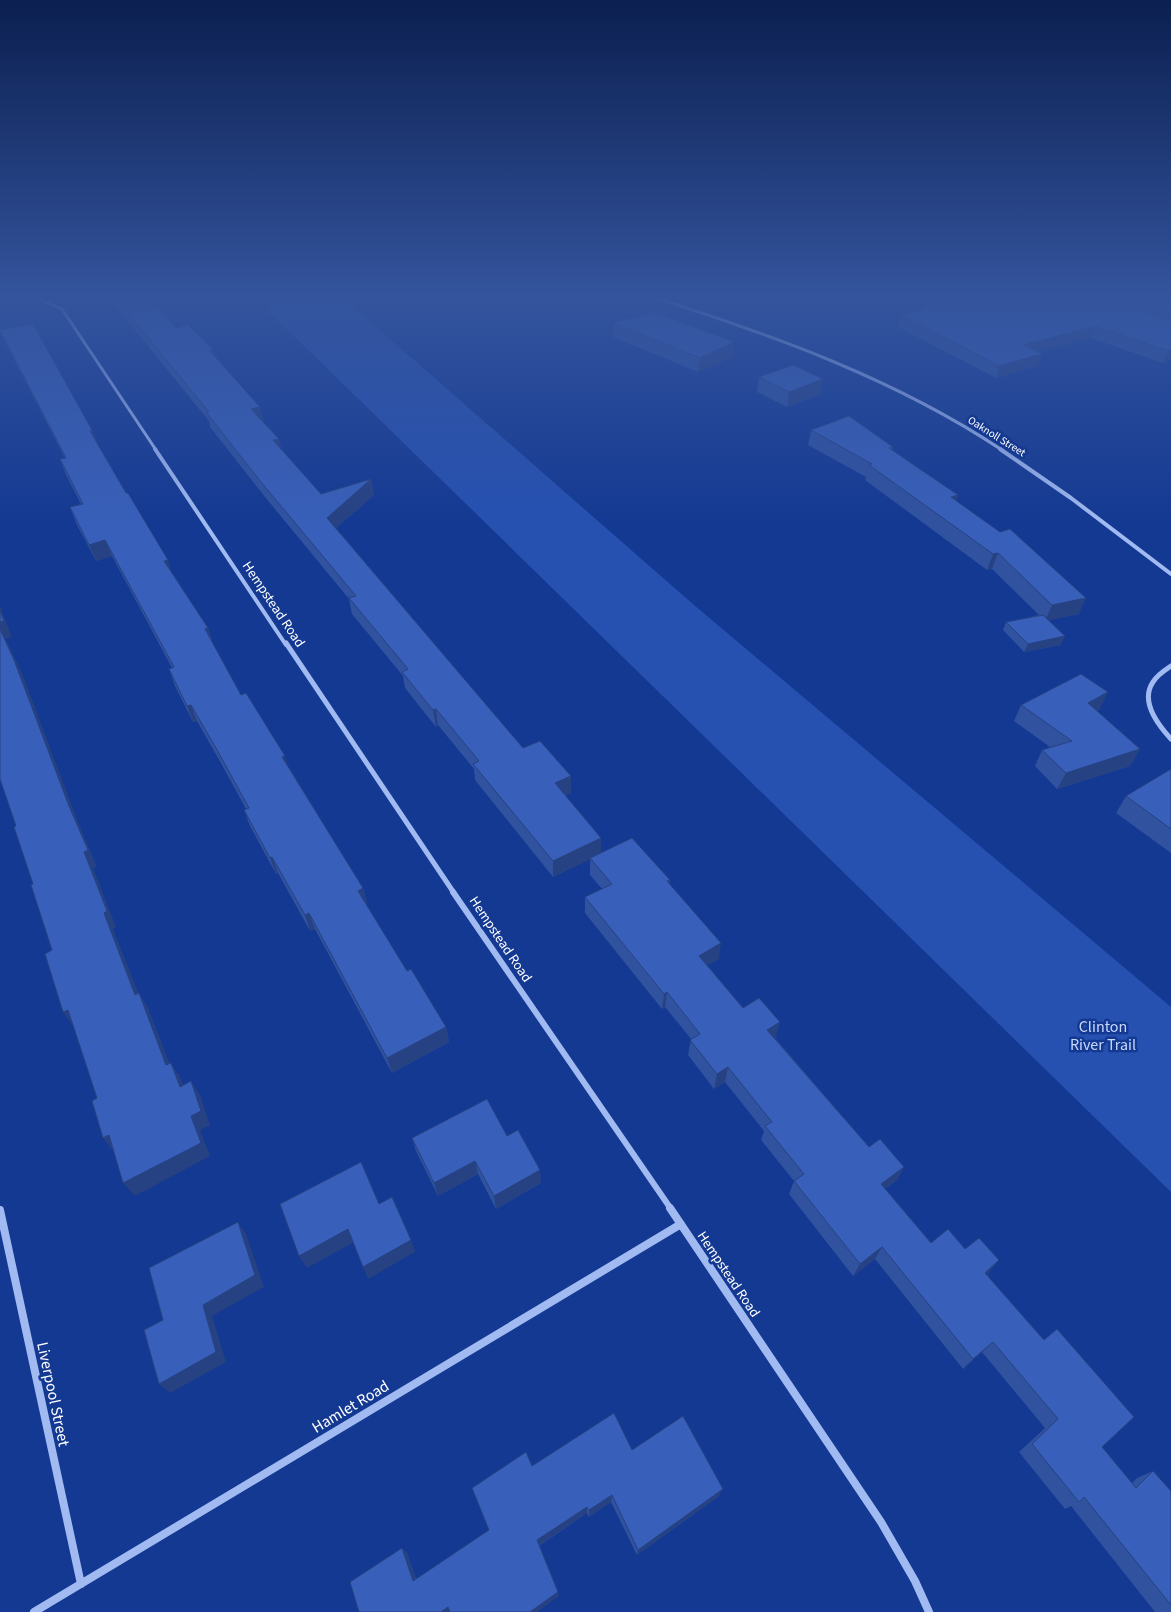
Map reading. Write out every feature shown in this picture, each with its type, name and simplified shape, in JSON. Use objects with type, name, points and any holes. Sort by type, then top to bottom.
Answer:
[{"type":"street","name":"Hempstead Road","points":[[104,372],[391,802],[680,1224],[880,1522],[915,1581],[929,1612]]},
{"type":"street","name":"Oaknoll Street","points":[[858,372],[898,390],[966,427],[1021,462],[1071,497],[1171,574]]},
{"type":"street","points":[[1171,666],[1159,675],[1150,686],[1149,700],[1152,714],[1165,734],[1171,739]]},
{"type":"street","name":"Liverpool Street","points":[[0,1210],[81,1584]]},
{"type":"street","name":"Hamlet Road","points":[[34,1612],[680,1224]]},
{"type":"green space","name":"Clinton River Trail","points":[[331,372],[428,372],[694,605],[1171,1007],[1171,1192]]},
{"type":"building","points":[[22,372],[60,372],[92,430],[90,431],[168,560],[164,561],[208,628],[205,629],[241,695],[246,693],[285,756],[282,757],[363,888],[358,891],[407,971],[411,969],[446,1027],[387,1058],[309,913],[305,915],[272,857],[270,858],[244,810],[249,808],[216,748],[191,705],[187,706],[169,669],[174,667],[105,540],[89,545],[70,507],[83,504],[60,459],[66,458]]},
{"type":"building","points":[[176,372],[229,372],[260,407],[251,409],[279,439],[273,440],[321,494],[371,479],[327,518],[523,748],[540,741],[571,776],[555,783],[601,838],[553,861],[473,764],[479,761],[436,709],[433,710],[402,672],[408,669],[349,598],[356,596],[261,482],[206,412],[209,412]]},
{"type":"building","points":[[773,372],[808,372],[823,379],[789,392],[759,377]]},
{"type":"building","points":[[849,416],[893,447],[889,448],[958,495],[951,497],[1000,532],[1010,529],[1086,598],[1052,605],[998,553],[993,554],[869,465],[872,464],[811,430]]},
{"type":"building","points":[[0,611],[4,621],[0,622]]},
{"type":"building","points":[[1043,615],[1065,636],[1028,644],[1006,622]]},
{"type":"building","points":[[0,629],[14,660],[69,806],[88,850],[84,852],[107,911],[104,913],[135,995],[139,993],[166,1065],[171,1063],[180,1087],[191,1081],[201,1111],[191,1116],[201,1143],[123,1183],[109,1135],[103,1138],[92,1101],[97,1098],[68,1010],[63,1012],[45,954],[52,950],[14,827],[16,826],[0,779]]},
{"type":"building","points":[[1081,674],[1108,692],[1088,703],[1140,749],[1066,773],[1042,750],[1072,741],[1021,705]]},
{"type":"building","points":[[1171,769],[1171,829],[1126,796]]},
{"type":"building","points":[[632,838],[670,880],[667,881],[721,943],[699,956],[743,1008],[759,998],[780,1022],[767,1030],[869,1147],[880,1139],[904,1167],[881,1184],[931,1243],[948,1229],[965,1249],[979,1238],[999,1260],[985,1273],[1044,1340],[1057,1329],[1134,1417],[1102,1447],[1136,1488],[1153,1471],[1171,1491],[1171,1605],[1084,1497],[1079,1502],[1032,1444],[1058,1419],[993,1342],[973,1359],[882,1247],[860,1264],[794,1181],[804,1174],[765,1126],[772,1122],[728,1067],[717,1074],[690,1040],[700,1034],[667,992],[664,994],[585,897],[612,884],[590,858]]},
{"type":"building","points":[[487,1099],[507,1136],[518,1130],[540,1170],[494,1196],[475,1161],[434,1183],[412,1138]]},
{"type":"building","points":[[361,1162],[379,1204],[392,1197],[411,1240],[363,1267],[348,1229],[299,1256],[280,1204]]},
{"type":"building","points":[[238,1222],[255,1275],[203,1305],[216,1352],[159,1384],[144,1330],[163,1320],[149,1268]]},
{"type":"building","points":[[614,1413],[632,1450],[683,1416],[723,1489],[638,1550],[612,1495],[589,1510],[587,1507],[537,1540],[558,1592],[530,1612],[450,1612],[448,1607],[441,1612],[359,1612],[350,1582],[402,1548],[413,1581],[489,1530],[472,1488],[526,1452],[532,1466]]}]
